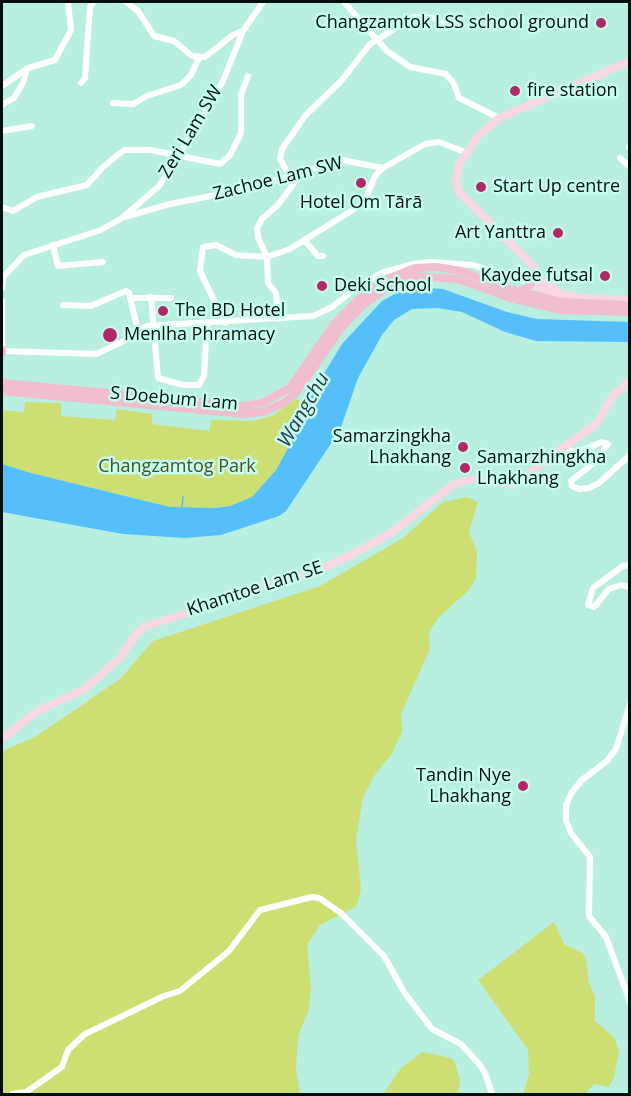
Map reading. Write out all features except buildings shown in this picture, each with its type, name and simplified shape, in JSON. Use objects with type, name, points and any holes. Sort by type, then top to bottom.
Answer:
[{"type":"highway","name":"S Doebum Lam","points":[[2,383],[244,406],[262,403],[290,388],[346,312],[371,290],[394,274],[416,268],[436,267],[486,284],[525,302],[561,310],[630,312]]},
{"type":"highway","name":"S Doebum Lam","points":[[2,391],[244,414],[263,412],[290,399],[302,386],[328,345],[351,317],[388,287],[413,276],[458,279],[575,304],[630,305]]},
{"type":"highway","points":[[519,292],[534,281],[537,297]]},
{"type":"main road","points":[[630,61],[498,118],[478,136],[465,152],[455,174],[460,193],[530,264],[534,281],[561,293],[583,298],[630,300]]},
{"type":"main road","name":"Khamtoe Lam SE","points":[[2,739],[36,712],[86,688],[122,657],[136,634],[145,626],[222,603],[244,592],[308,575],[374,544],[454,484],[473,479],[513,485],[601,419],[613,396],[630,381]]},
{"type":"street","points":[[2,86],[28,68],[56,60],[71,30],[68,2]]},
{"type":"street","points":[[81,84],[85,78],[90,7],[93,2]]},
{"type":"street","points":[[126,2],[138,11],[154,36],[174,41],[185,52],[199,58],[205,57],[233,35],[243,31]]},
{"type":"street","name":"Zeri Lam SW","points":[[2,288],[3,275],[24,255],[101,230],[122,218],[159,186],[223,81],[243,31],[263,2]]},
{"type":"street","points":[[344,2],[387,51],[410,67],[446,74],[454,84],[459,99],[498,118]]},
{"type":"street","points":[[290,177],[280,159],[282,149],[305,116],[342,80],[375,39],[414,17],[436,18],[443,26]]},
{"type":"street","points":[[113,104],[133,104],[147,96],[182,85],[191,75],[199,58]]},
{"type":"street","points":[[2,105],[14,98],[28,68]]},
{"type":"street","points":[[2,207],[13,211],[37,197],[87,185],[103,167],[124,150],[151,150],[220,164],[242,133],[241,95],[248,76]]},
{"type":"street","points":[[2,131],[32,126]]},
{"type":"street","points":[[225,322],[200,271],[203,246],[216,245],[236,255],[267,257],[290,249],[364,204],[375,176],[383,168],[425,144],[439,142],[465,152]]},
{"type":"street","points":[[620,158],[630,166]]},
{"type":"street","name":"Zachoe Lam SW","points":[[122,218],[146,210],[237,192],[342,160],[383,168]]},
{"type":"street","points":[[278,319],[276,292],[268,284],[267,257],[258,237],[259,223],[278,205],[302,172]]},
{"type":"street","points":[[304,240],[318,256],[323,256]]},
{"type":"street","points":[[53,245],[58,266],[103,262]]},
{"type":"street","points":[[2,305],[2,351],[96,354],[153,325],[313,316],[332,307],[360,285],[384,272],[413,264],[430,262],[472,265],[516,279],[534,281]]},
{"type":"street","points":[[63,305],[92,306],[126,291],[130,298],[138,331]]},
{"type":"street","points":[[151,297],[158,378],[183,385],[199,385],[204,376],[207,323]]},
{"type":"street","points":[[130,298],[171,298]]},
{"type":"street","points":[[563,447],[576,453],[602,442],[608,444],[586,471],[571,481],[572,486],[579,489],[589,488],[599,483],[630,455]]},
{"type":"street","points":[[630,565],[623,566],[593,588],[588,605],[594,607],[609,589],[621,585],[630,587]]},
{"type":"street","points":[[630,704],[616,749],[607,761],[582,780],[572,792],[566,805],[566,820],[571,833],[590,857],[589,916],[606,937],[630,1002]]},
{"type":"street","points":[[12,1095],[26,1092],[62,1067],[69,1050],[85,1034],[157,999],[180,991],[229,951],[260,910],[312,897],[319,898],[341,913],[384,956],[404,992],[432,1029],[461,1044],[480,1065],[492,1095]]},
{"type":"green space","name":"Changzamtog Park","points":[[296,399],[307,405],[294,437],[276,470],[252,497],[230,506],[201,509],[170,507],[2,464],[2,410],[24,412],[25,402],[61,403],[61,416],[115,420],[117,409],[152,414],[152,424],[209,431],[212,420],[253,421],[272,416]]},
{"type":"green space","points":[[467,497],[478,502],[469,532],[477,552],[476,578],[468,591],[439,617],[429,632],[430,649],[401,714],[402,732],[391,755],[374,776],[363,797],[356,840],[361,889],[358,902],[355,907],[320,925],[307,945],[311,987],[309,1009],[298,1036],[296,1070],[300,1094],[2,1094],[2,751],[35,737],[120,679],[153,641],[320,586],[403,538],[443,502]]},
{"type":"green space","points":[[554,922],[564,944],[583,953],[589,982],[595,997],[595,1021],[614,1037],[619,1050],[614,1077],[609,1087],[594,1084],[585,1094],[523,1094],[529,1074],[528,1050],[478,980]]},
{"type":"green space","points":[[422,1052],[451,1058],[455,1062],[460,1080],[458,1094],[383,1094],[401,1068]]},
{"type":"water","points":[[408,287],[443,289],[507,312],[537,319],[629,322],[629,342],[536,341],[505,332],[462,312],[438,308],[412,309],[394,320],[382,335],[358,378],[340,430],[286,511],[279,516],[221,535],[185,538],[123,534],[2,512],[2,464],[170,507],[215,508],[230,506],[252,497],[276,470],[294,437],[314,390],[342,344],[382,301]]},
{"type":"waterway","points":[[182,509],[183,497]]},
{"type":"place","name":"Changzamtok LSS school ground","points":[[601,23]]},
{"type":"place","name":"fire station","points":[[515,91]]},
{"type":"place","name":"Hotel Om Tārā","points":[[361,183]]},
{"type":"place","name":"Start Up centre","points":[[481,187]]},
{"type":"place","name":"Art Yanttra","points":[[558,233]]},
{"type":"place","name":"Kaydee futsal","points":[[605,276]]},
{"type":"place","name":"Deki School","points":[[322,286]]},
{"type":"place","name":"The BD Hotel","points":[[163,311]]},
{"type":"place","name":"Menlha Phramacy","points":[[110,335]]},
{"type":"place","name":"Samarzingkha Lhakhang","points":[[463,447]]},
{"type":"place","name":"Samarzhingkha Lhakhang","points":[[465,468]]},
{"type":"place","name":"Tandin Nye Lhakhang","points":[[523,786]]},
{"type":"water label","name":"Wangchu","points":[[304,410]]}]
